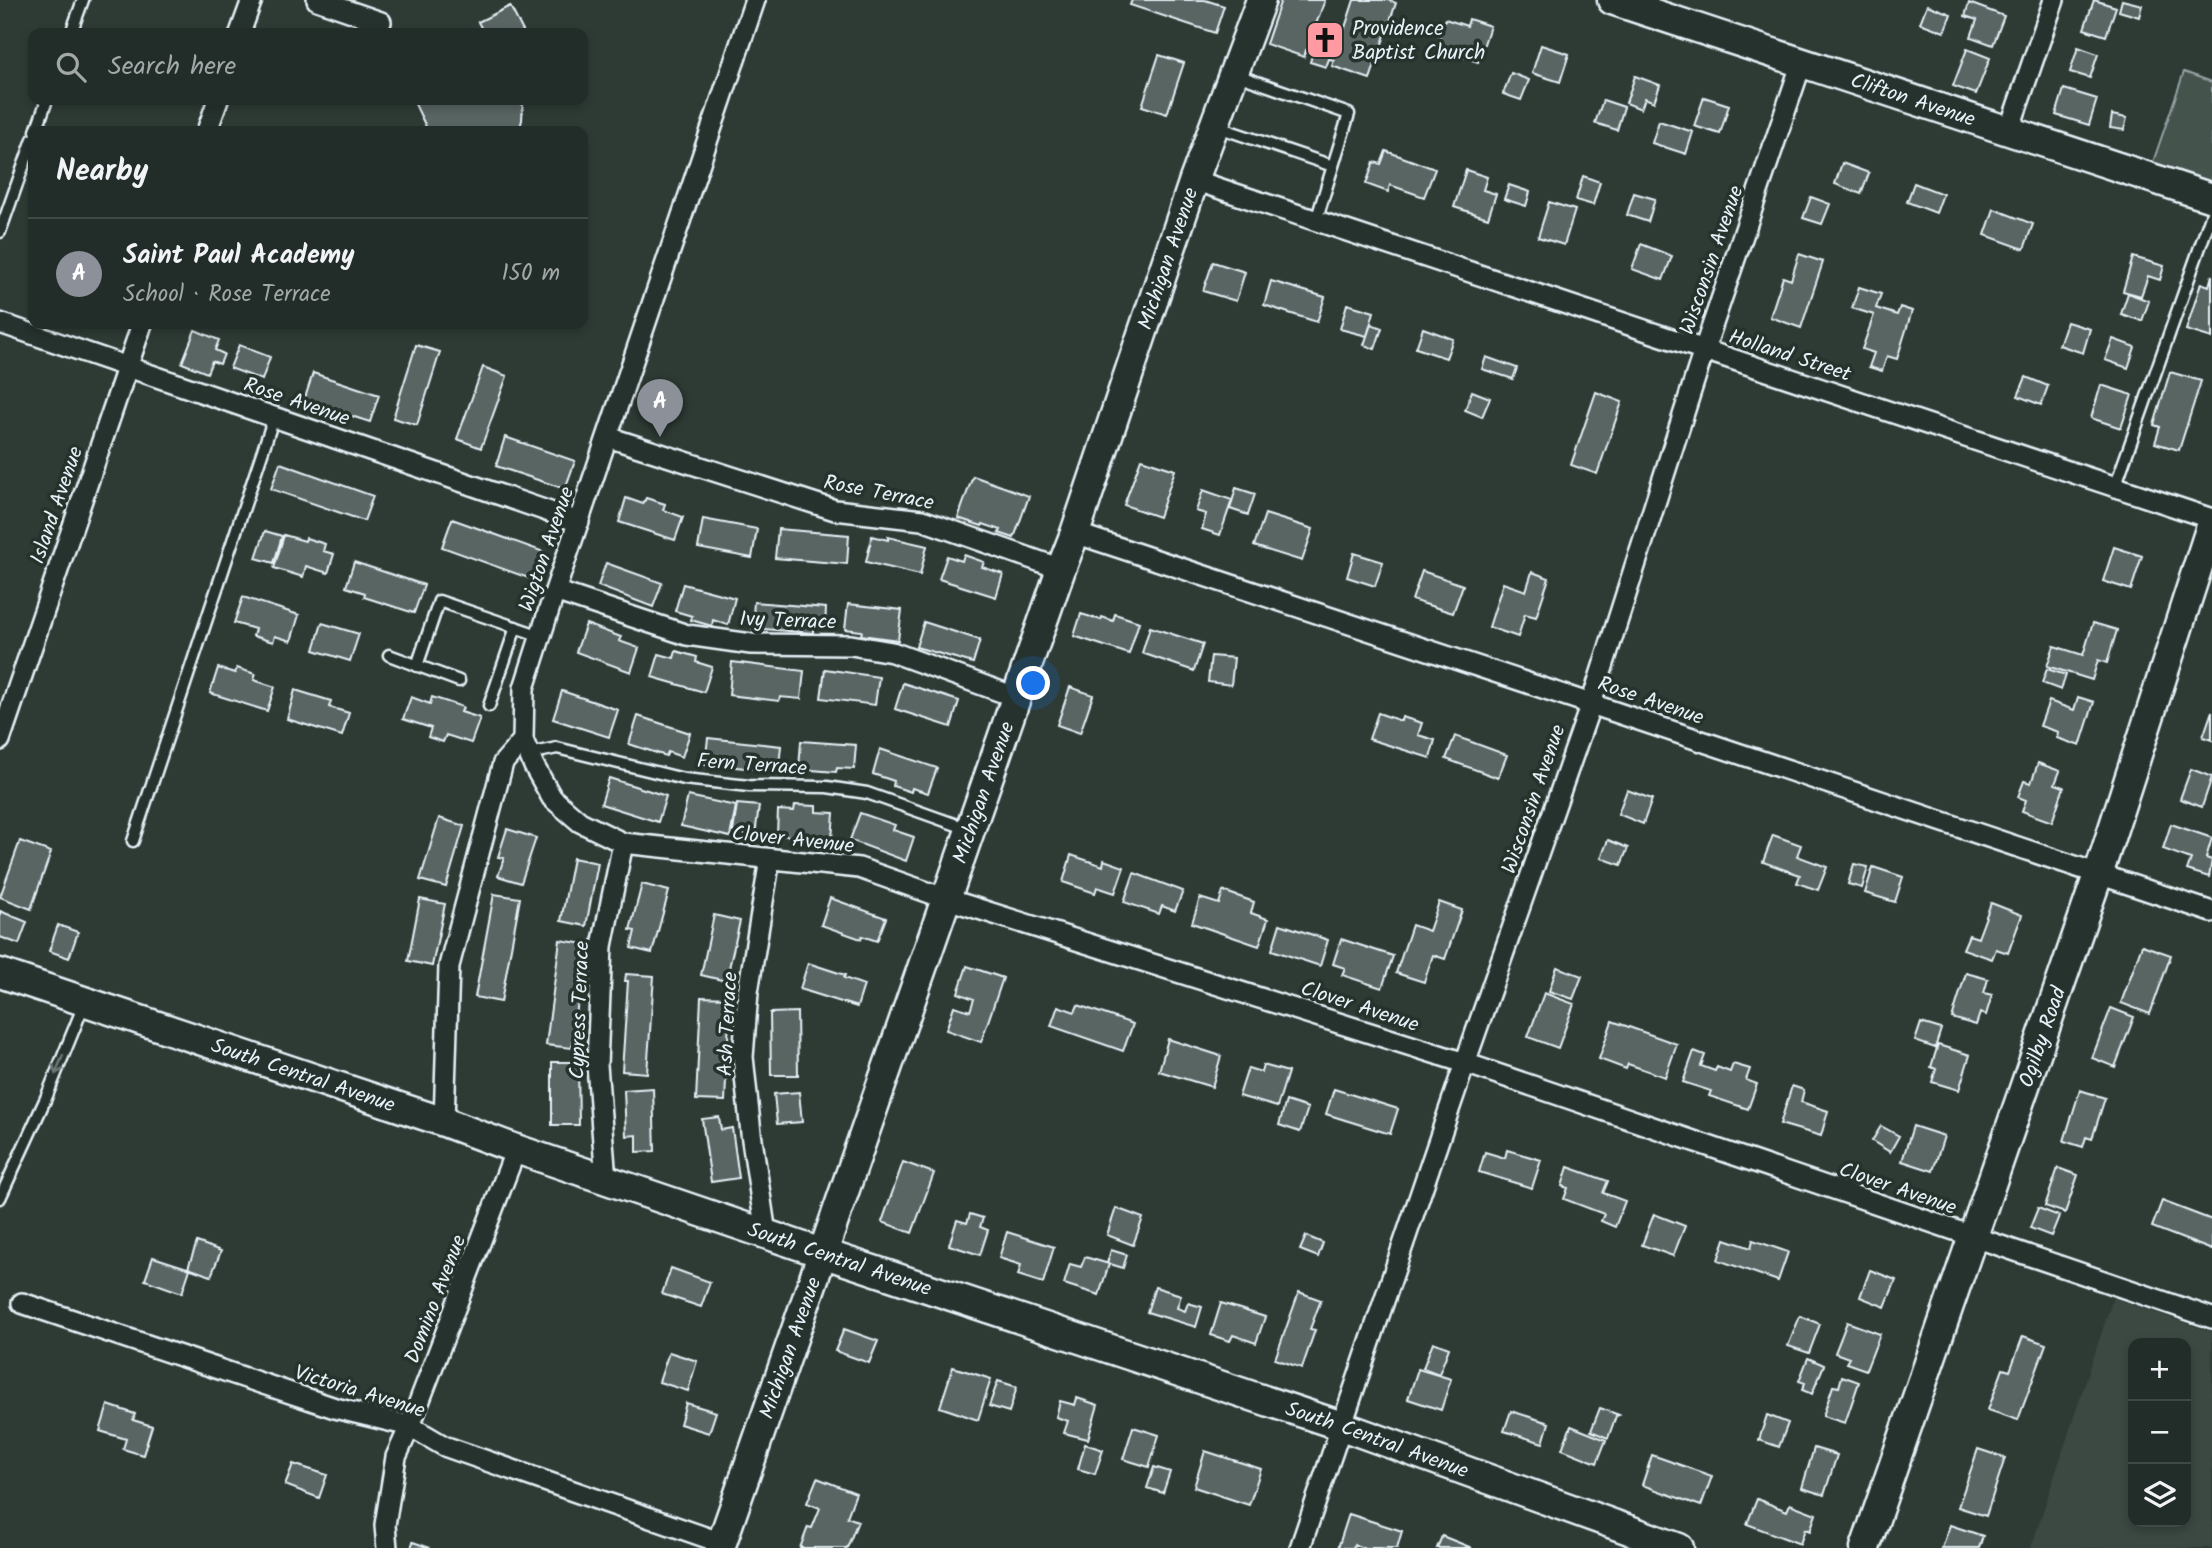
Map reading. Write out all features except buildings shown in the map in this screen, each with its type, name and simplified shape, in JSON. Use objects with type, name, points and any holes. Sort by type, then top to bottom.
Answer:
[{"type":"street","points":[[242,28],[252,0]]},
{"type":"street","points":[[317,0],[381,22]]},
{"type":"street","name":"Wigton Avenue","points":[[526,747],[524,688],[755,0]]},
{"type":"street","name":"Michigan Avenue","points":[[721,1546],[1061,569],[1076,534],[1194,180],[1261,0]]},
{"type":"street","name":"Clifton Avenue","points":[[1612,0],[2212,198]]},
{"type":"street","points":[[2009,130],[2054,0]]},
{"type":"street","name":"Wisconsin Avenue","points":[[1300,1548],[1465,1063],[1591,704],[1704,350],[1802,62]]},
{"type":"street","points":[[209,126],[216,105]]},
{"type":"street","name":"Holland Street","points":[[1194,180],[2212,521]]},
{"type":"street","name":"Rose Avenue","points":[[0,323],[579,522]]},
{"type":"street","name":"Island Avenue","points":[[0,740],[140,329]]},
{"type":"street","name":"Rose Terrace","points":[[608,437],[835,510],[922,520],[1061,569]]},
{"type":"street","name":"Ogilby Road","points":[[1866,1548],[2098,874],[2212,521]]},
{"type":"street","name":"Rose Avenue","points":[[1076,534],[2212,912]]},
{"type":"street","name":"Ivy Terrace","points":[[555,591],[687,635],[751,644],[851,645],[892,652],[1018,698]]},
{"type":"street","points":[[444,1122],[449,967],[503,763],[526,747]]},
{"type":"street","name":"Clover Avenue","points":[[526,747],[552,797],[580,822],[623,843],[859,868],[947,899],[1465,1063],[2212,1318]]},
{"type":"street","name":"Cypress Terrace","points":[[606,1180],[597,1065],[602,946],[623,843]]},
{"type":"street","name":"Ash Terrace","points":[[766,1234],[743,1057],[748,992],[770,859]]},
{"type":"street","name":"South Central Avenue","points":[[0,973],[444,1122],[823,1254],[1342,1426],[1679,1548]]},
{"type":"street","name":"Domino Avenue","points":[[387,1548],[385,1525],[396,1457],[516,1149]]},
{"type":"street","name":"Victoria Avenue","points":[[22,1303],[335,1408],[410,1426],[444,1446],[721,1546]]},
{"type":"lane","points":[[73,28],[83,0]]},
{"type":"lane","points":[[1233,74],[1349,114],[1316,221]]},
{"type":"lane","points":[[38,126],[45,105]]},
{"type":"lane","points":[[1214,125],[1333,166]]},
{"type":"lane","points":[[0,232],[28,153]]},
{"type":"lane","points":[[2115,487],[2212,213]]},
{"type":"lane","points":[[133,841],[274,417]]},
{"type":"lane","points":[[417,666],[439,601],[541,636]]},
{"type":"lane","points":[[489,706],[516,627]]},
{"type":"lane","points":[[389,655],[459,681]]},
{"type":"lane","name":"Fern Terrace","points":[[526,747],[557,748],[684,779],[867,793],[971,830]]},
{"type":"lane","points":[[0,1198],[46,1098],[85,1002]]},
{"type":"shaded area","points":[[2184,72],[2212,82],[2212,185],[2152,165]]},
{"type":"shaded area","points":[[2113,1298],[2212,1332],[2212,1548],[2031,1548]]},
{"type":"place","name":"Providence Baptist Church","points":[[1325,40]]},
{"type":"place","name":"Saint Paul Academy","points":[[660,437]]}]
